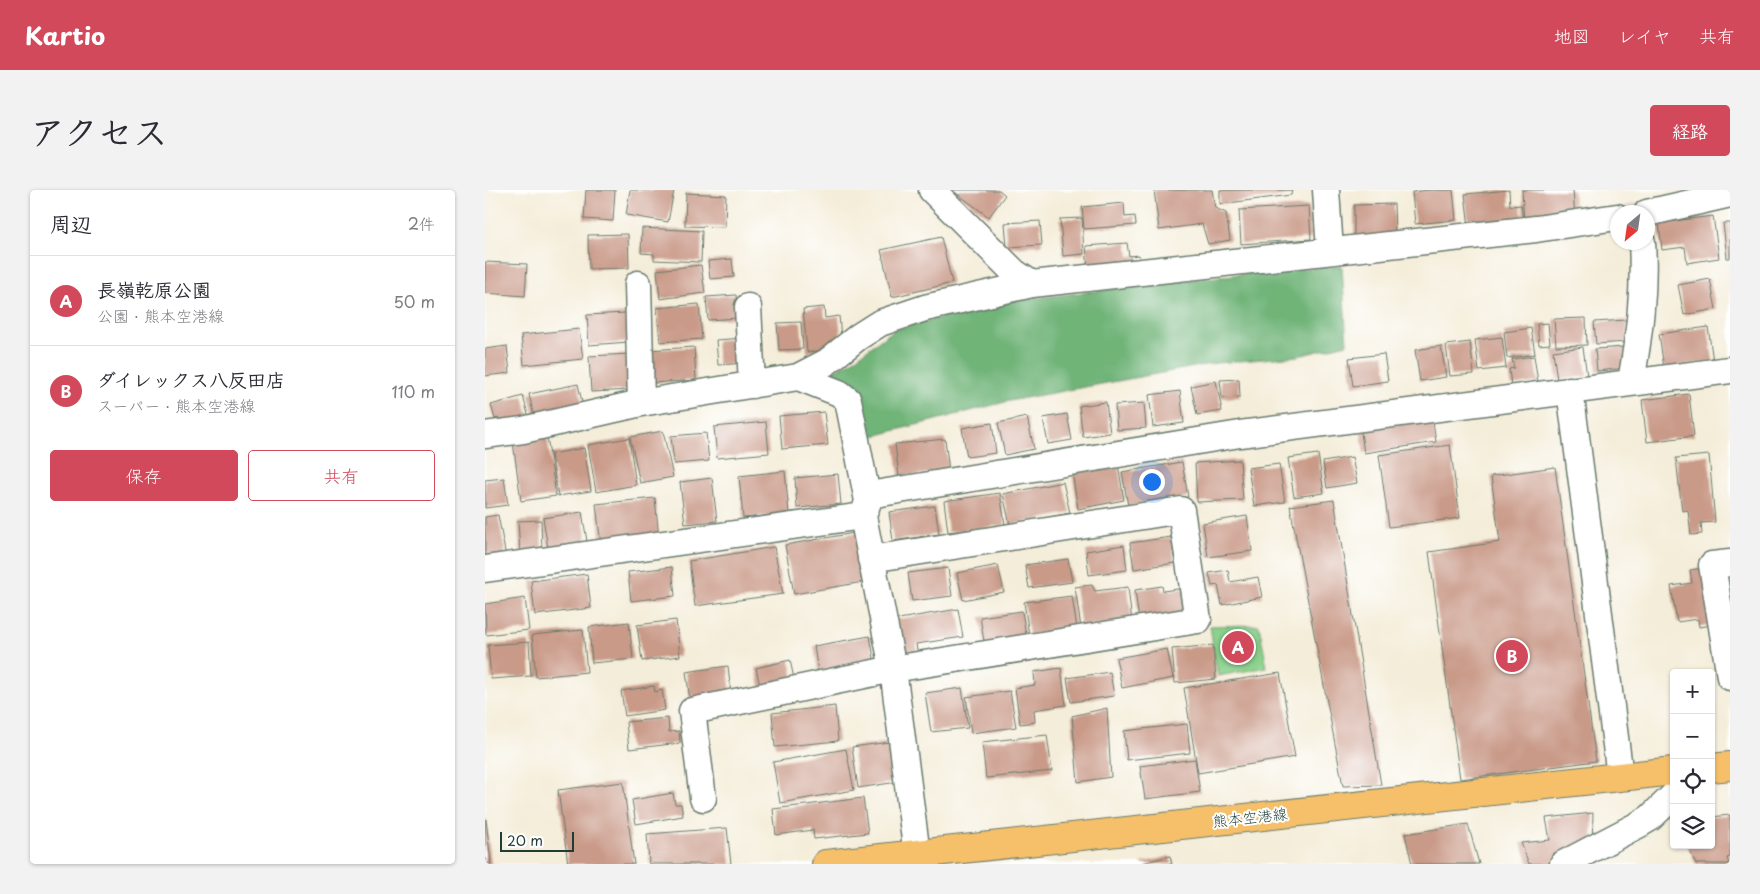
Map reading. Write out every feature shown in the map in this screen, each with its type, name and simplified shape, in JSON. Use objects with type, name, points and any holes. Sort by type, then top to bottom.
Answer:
[{"type":"main road","points":[[1715,768],[1730,766]]},
{"type":"main road","name":"熊本空港線","points":[[826,864],[1670,771]]},
{"type":"street","points":[[932,190],[1014,272],[1031,284]]},
{"type":"street","points":[[1326,190],[1330,251]]},
{"type":"street","points":[[1648,205],[1730,194]]},
{"type":"street","points":[[485,436],[523,430],[641,403],[798,377],[827,362],[858,337],[881,322],[925,308],[1031,284],[1536,229],[1610,218]]},
{"type":"street","points":[[1631,382],[1640,323],[1643,287],[1642,250]]},
{"type":"street","points":[[638,284],[641,403]]},
{"type":"street","points":[[748,308],[752,385]]},
{"type":"street","points":[[485,569],[865,508],[875,494],[1240,434],[1730,370]]},
{"type":"street","points":[[798,377],[839,393],[847,400],[865,508],[871,559],[893,669],[917,854]]},
{"type":"street","points":[[1571,390],[1620,776]]},
{"type":"street","points":[[703,798],[693,711],[893,669],[1198,620],[1181,510],[871,559]]},
{"type":"street","points":[[1730,563],[1712,565],[1730,677]]},
{"type":"street","points":[[1563,864],[1650,818],[1670,799]]},
{"type":"green space","points":[[1342,266],[1347,344],[1298,356],[1216,363],[1009,401],[866,438],[827,374],[849,363],[894,330],[994,303],[1233,275]]},
{"type":"green space","points":[[1259,625],[1267,667],[1218,676],[1210,626]]},
{"type":"building","points":[[586,190],[615,190],[613,221],[584,219]]},
{"type":"building","points":[[630,190],[674,190],[668,222],[626,215]]},
{"type":"building","points":[[952,190],[999,190],[1005,195],[989,217]]},
{"type":"building","points":[[1154,190],[1212,190],[1215,208],[1226,213],[1230,240],[1208,244],[1202,224],[1159,230]]},
{"type":"building","points":[[1220,190],[1292,190],[1291,195],[1220,204]]},
{"type":"building","points":[[1453,190],[1456,220],[1415,224],[1412,192]]},
{"type":"building","points":[[1509,190],[1510,206],[1521,205],[1523,221],[1469,227],[1465,194]]},
{"type":"building","points":[[1522,190],[1573,190],[1575,219],[1524,223]]},
{"type":"building","points":[[686,193],[726,195],[725,227],[685,226]]},
{"type":"building","points":[[1124,203],[1125,217],[1135,216],[1136,225],[1084,229],[1082,207]]},
{"type":"building","points":[[1394,204],[1395,235],[1354,236],[1354,205]]},
{"type":"building","points":[[1309,206],[1311,239],[1241,244],[1239,210]]},
{"type":"building","points":[[1713,216],[1719,258],[1687,263],[1685,247],[1662,250],[1659,223]]},
{"type":"building","points":[[1082,218],[1084,254],[1063,256],[1060,219]]},
{"type":"building","points":[[1040,221],[1042,245],[1007,247],[1005,223]]},
{"type":"building","points":[[1723,223],[1730,223],[1730,258],[1727,258]]},
{"type":"building","points":[[642,228],[702,231],[701,262],[654,260],[654,254],[641,253]]},
{"type":"building","points":[[628,234],[629,268],[589,269],[588,235]]},
{"type":"building","points":[[941,237],[952,283],[892,297],[881,250]]},
{"type":"building","points":[[1127,243],[1129,256],[1139,255],[1140,264],[1088,269],[1086,246]]},
{"type":"building","points":[[732,259],[734,277],[710,279],[708,261]]},
{"type":"building","points":[[485,262],[527,264],[525,296],[485,293]]},
{"type":"building","points":[[701,265],[705,293],[660,299],[657,270]]},
{"type":"building","points":[[1710,279],[1716,309],[1684,315],[1678,285]]},
{"type":"building","points":[[736,295],[738,318],[708,320],[706,297]]},
{"type":"building","points":[[699,304],[702,339],[660,342],[657,308]]},
{"type":"building","points":[[824,307],[825,318],[839,316],[842,348],[807,352],[803,309]]},
{"type":"building","points":[[626,313],[629,342],[589,345],[587,315]]},
{"type":"building","points":[[1586,318],[1587,345],[1556,346],[1554,319]]},
{"type":"building","points":[[1627,320],[1628,342],[1596,344],[1594,322]]},
{"type":"building","points":[[801,322],[803,349],[779,350],[777,323]]},
{"type":"building","points":[[1548,323],[1550,344],[1539,345],[1537,324]]},
{"type":"building","points":[[1708,327],[1713,361],[1664,368],[1659,334]]},
{"type":"building","points":[[1531,328],[1535,354],[1507,358],[1504,332]]},
{"type":"building","points":[[579,329],[583,359],[524,365],[521,335]]},
{"type":"building","points":[[1502,337],[1506,368],[1479,371],[1475,340]]},
{"type":"building","points":[[743,338],[745,363],[718,365],[716,340]]},
{"type":"building","points":[[1470,342],[1474,374],[1450,376],[1446,345]]},
{"type":"building","points":[[507,346],[510,373],[485,376],[485,349]]},
{"type":"building","points":[[1441,346],[1446,377],[1420,381],[1415,350]]},
{"type":"building","points":[[694,347],[696,380],[652,383],[649,350]]},
{"type":"building","points":[[1583,347],[1587,376],[1557,380],[1553,351]]},
{"type":"building","points":[[1625,347],[1626,368],[1597,371],[1595,349]]},
{"type":"building","points":[[630,354],[632,390],[591,392],[589,356]]},
{"type":"building","points":[[1384,354],[1388,381],[1353,386],[1349,358]]},
{"type":"building","points":[[1534,356],[1538,382],[1511,386],[1509,369],[1514,368],[1512,359]]},
{"type":"building","points":[[1239,379],[1240,397],[1222,398],[1220,380]]},
{"type":"building","points":[[1216,381],[1222,411],[1197,415],[1191,386]]},
{"type":"building","points":[[578,384],[584,411],[535,421],[529,394]]},
{"type":"building","points":[[1180,391],[1184,423],[1153,427],[1149,395]]},
{"type":"building","points":[[1689,394],[1694,436],[1647,442],[1642,400]]},
{"type":"building","points":[[523,396],[530,422],[500,425],[498,418],[495,419],[491,405]]},
{"type":"building","points":[[1106,402],[1110,433],[1083,437],[1079,406]]},
{"type":"building","points":[[1144,403],[1146,428],[1117,430],[1115,405]]},
{"type":"building","points":[[824,412],[828,445],[782,449],[779,416]]},
{"type":"building","points":[[1067,414],[1072,440],[1048,444],[1043,418]]},
{"type":"building","points":[[1432,415],[1436,442],[1364,453],[1360,426]]},
{"type":"building","points":[[1027,417],[1034,449],[1005,455],[998,423]]},
{"type":"building","points":[[766,422],[769,453],[717,458],[714,427]]},
{"type":"building","points":[[992,423],[996,453],[967,457],[962,428]]},
{"type":"building","points":[[663,431],[673,477],[640,483],[630,437]]},
{"type":"building","points":[[706,433],[709,461],[674,464],[671,436]]},
{"type":"building","points":[[547,436],[556,496],[521,501],[513,442]]},
{"type":"building","points":[[629,438],[636,485],[596,492],[588,445]]},
{"type":"building","points":[[945,439],[949,471],[899,477],[895,444]]},
{"type":"building","points":[[1450,445],[1460,518],[1389,527],[1379,455]]},
{"type":"building","points":[[584,448],[591,491],[558,496],[551,454]]},
{"type":"building","points":[[1318,454],[1324,493],[1294,497],[1288,458]]},
{"type":"building","points":[[1709,455],[1715,522],[1701,523],[1702,534],[1691,535],[1688,510],[1682,511],[1676,458]]},
{"type":"building","points":[[1352,457],[1357,483],[1327,488],[1323,462]]},
{"type":"building","points":[[1240,460],[1243,500],[1197,502],[1195,463]]},
{"type":"building","points":[[1182,462],[1188,497],[1128,506],[1122,472]]},
{"type":"building","points":[[1118,464],[1124,500],[1078,509],[1072,472]]},
{"type":"building","points":[[1279,464],[1285,502],[1254,506],[1248,468]]},
{"type":"building","points":[[1555,467],[1596,761],[1460,779],[1429,552],[1500,542],[1491,476]]},
{"type":"building","points":[[785,471],[789,514],[743,518],[739,476]]},
{"type":"building","points":[[838,474],[841,504],[797,508],[795,478]]},
{"type":"building","points":[[504,478],[508,505],[485,508],[485,480]]},
{"type":"building","points":[[712,478],[717,521],[685,524],[680,482]]},
{"type":"building","points":[[1063,482],[1070,513],[1010,525],[1003,494]]},
{"type":"building","points":[[1000,493],[1005,525],[948,532],[944,501]]},
{"type":"building","points":[[655,498],[659,538],[601,545],[596,504]]},
{"type":"building","points":[[1334,500],[1381,785],[1343,786],[1290,506]]},
{"type":"building","points":[[935,506],[939,534],[893,541],[889,512]]},
{"type":"building","points":[[582,512],[588,547],[549,554],[543,518]]},
{"type":"building","points":[[498,515],[506,557],[485,560],[485,517]]},
{"type":"building","points":[[1247,516],[1252,551],[1208,557],[1203,523]]},
{"type":"building","points":[[541,520],[542,552],[520,553],[518,521]]},
{"type":"building","points":[[860,532],[869,581],[794,594],[785,545]]},
{"type":"building","points":[[1171,537],[1175,563],[1134,569],[1130,543]]},
{"type":"building","points":[[1124,545],[1127,570],[1089,575],[1086,551]]},
{"type":"building","points":[[774,547],[783,594],[695,606],[689,561]]},
{"type":"building","points":[[1068,559],[1072,582],[1029,588],[1025,565]]},
{"type":"building","points":[[998,565],[1004,592],[963,600],[957,573]]},
{"type":"building","points":[[672,567],[675,596],[631,601],[628,572]]},
{"type":"building","points":[[948,568],[952,596],[912,601],[908,573]]},
{"type":"building","points":[[1703,568],[1712,625],[1699,627],[1698,619],[1677,622],[1671,586],[1692,583],[1690,570]]},
{"type":"building","points":[[1228,570],[1230,582],[1258,577],[1262,597],[1222,605],[1218,585],[1212,586],[1209,573]]},
{"type":"building","points":[[587,574],[591,608],[535,615],[531,581]]},
{"type":"building","points":[[1092,585],[1095,591],[1128,587],[1132,622],[1081,628],[1075,587]]},
{"type":"building","points":[[1162,586],[1163,591],[1185,588],[1189,615],[1139,621],[1135,590]]},
{"type":"building","points":[[1072,596],[1077,629],[1029,635],[1024,602]]},
{"type":"building","points":[[525,598],[529,630],[486,635],[485,604]]},
{"type":"building","points":[[958,609],[963,637],[916,644],[918,656],[900,659],[893,620]]},
{"type":"building","points":[[1022,611],[1027,641],[985,647],[980,617]]},
{"type":"building","points":[[676,620],[680,656],[642,661],[637,625]]},
{"type":"building","points":[[629,622],[633,659],[592,663],[589,627]]},
{"type":"building","points":[[583,630],[587,672],[536,677],[532,635]]},
{"type":"building","points":[[870,636],[875,664],[818,672],[814,646]]},
{"type":"building","points":[[529,642],[531,676],[491,679],[488,645]]},
{"type":"building","points":[[1213,645],[1216,679],[1175,683],[1172,649]]},
{"type":"building","points":[[1167,649],[1173,678],[1122,688],[1116,658]]},
{"type":"building","points":[[790,660],[795,683],[761,691],[756,668]]},
{"type":"building","points":[[728,666],[731,694],[690,700],[686,672]]},
{"type":"building","points":[[1061,668],[1066,705],[1034,710],[1035,722],[1020,724],[1015,688],[1035,685],[1034,672]]},
{"type":"building","points":[[1110,672],[1114,696],[1071,702],[1067,678]]},
{"type":"building","points":[[1280,673],[1295,757],[1198,773],[1184,688]]},
{"type":"building","points":[[654,686],[655,692],[662,690],[665,710],[625,716],[621,691]]},
{"type":"building","points":[[962,688],[968,728],[931,732],[925,693]]},
{"type":"building","points":[[1010,691],[1016,727],[971,733],[966,697]]},
{"type":"building","points":[[835,706],[838,741],[775,747],[772,713]]},
{"type":"building","points":[[1107,708],[1111,777],[1078,782],[1072,716]]},
{"type":"building","points":[[668,718],[669,732],[679,731],[680,743],[629,749],[626,722]]},
{"type":"building","points":[[1187,724],[1190,753],[1127,760],[1124,731]]},
{"type":"building","points":[[1047,735],[1052,771],[986,778],[982,742]]},
{"type":"building","points":[[897,741],[904,781],[858,788],[852,747]]},
{"type":"building","points":[[846,749],[854,790],[780,803],[773,762]]},
{"type":"building","points":[[1195,759],[1200,792],[1145,799],[1140,766]]},
{"type":"building","points":[[623,782],[634,864],[568,864],[558,790]]},
{"type":"building","points":[[673,793],[675,804],[681,804],[683,816],[636,824],[632,800]]},
{"type":"building","points":[[863,798],[868,833],[814,839],[813,830],[776,835],[773,809]]},
{"type":"building","points":[[1593,813],[1592,845],[1552,864],[1529,864],[1521,843],[1550,840],[1546,818]]},
{"type":"building","points":[[1730,815],[1730,857],[1727,858],[1729,864],[1696,864],[1689,849],[1715,849],[1715,817]]},
{"type":"building","points":[[486,819],[491,864],[485,864]]},
{"type":"building","points":[[1468,824],[1479,864],[1412,864],[1405,834]]},
{"type":"building","points":[[727,828],[731,864],[649,864],[647,834]]},
{"type":"building","points":[[1170,856],[1172,864],[1142,864],[1142,863]]},
{"type":"place","name":"長嶺乾原公園","points":[[1238,647]]},
{"type":"place","name":"ダイレックス八反田店","points":[[1512,656]]}]
